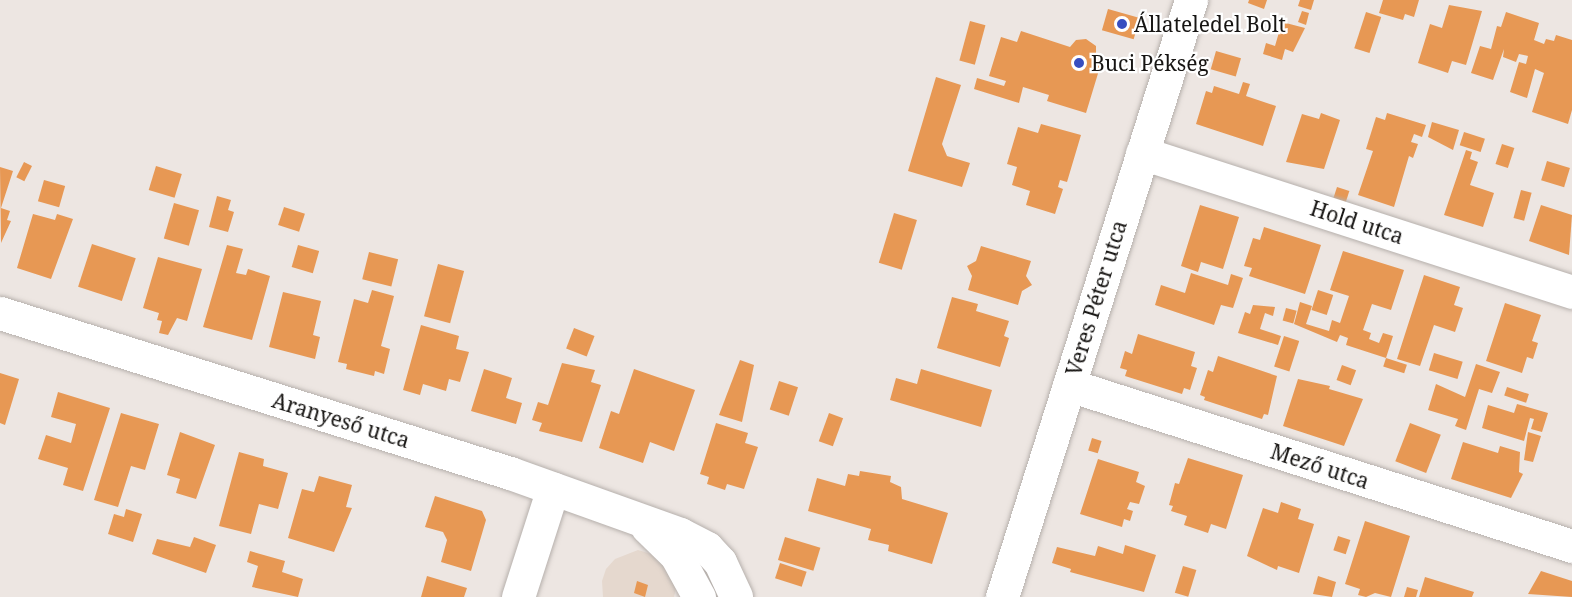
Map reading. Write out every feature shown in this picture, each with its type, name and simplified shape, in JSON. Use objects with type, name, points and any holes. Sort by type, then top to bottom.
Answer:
[{"type":"street","name":"Veres Péter utca","points":[[1002,597],[1191,0]]},
{"type":"street","name":"Hold utca","points":[[1142,153],[1572,292]]},
{"type":"street","name":"Aranyeső utca","points":[[0,313],[553,488],[680,534],[707,548],[720,562],[736,597]]},
{"type":"street","name":"Mező utca","points":[[1069,385],[1572,546]]},
{"type":"street","points":[[518,597],[553,488]]},
{"type":"street","points":[[631,516],[669,546],[699,597]]},
{"type":"shaded area","points":[[638,550],[661,557],[676,588],[674,597],[603,597],[602,581],[606,569],[615,559]]},
{"type":"building","points":[[1249,0],[1267,0],[1264,9],[1248,3]]},
{"type":"building","points":[[1300,0],[1314,0],[1311,10],[1298,6]]},
{"type":"building","points":[[1383,0],[1419,0],[1414,17],[1405,14],[1403,20],[1379,13]]},
{"type":"building","points":[[1449,5],[1482,11],[1466,65],[1452,61],[1448,73],[1418,63],[1430,24],[1442,28]]},
{"type":"building","points":[[1108,9],[1140,18],[1134,39],[1102,30]]},
{"type":"building","points":[[1302,11],[1309,13],[1306,25],[1298,22]]},
{"type":"building","points":[[1366,12],[1381,17],[1369,53],[1354,48]]},
{"type":"building","points":[[1506,12],[1539,23],[1534,40],[1544,44],[1546,39],[1554,41],[1556,35],[1572,40],[1572,110],[1568,124],[1532,112],[1544,73],[1535,69],[1527,98],[1510,92],[1519,62],[1526,64],[1528,56],[1519,54],[1516,62],[1503,57],[1504,49],[1493,80],[1471,73],[1480,46],[1491,49],[1497,26],[1501,27]]},
{"type":"building","points":[[970,21],[985,25],[975,65],[959,61]]},
{"type":"building","points":[[1282,22],[1305,28],[1293,52],[1285,49],[1282,60],[1263,54],[1266,43],[1275,46]]},
{"type":"building","points":[[1021,31],[1070,47],[1076,40],[1086,39],[1096,46],[1096,55],[1103,57],[1086,113],[1047,101],[1049,95],[1023,87],[1019,103],[974,89],[977,78],[1004,86],[1006,81],[989,76],[1001,37],[1017,42]]},
{"type":"building","points":[[1216,51],[1241,58],[1236,76],[1211,69]]},
{"type":"building","points":[[936,77],[961,85],[942,144],[947,156],[970,163],[962,187],[908,171]]},
{"type":"building","points":[[1243,82],[1250,84],[1246,96],[1276,106],[1263,146],[1196,124],[1206,91],[1212,93],[1214,86],[1239,94]]},
{"type":"building","points":[[1321,113],[1340,120],[1324,169],[1286,162],[1302,114],[1319,119]]},
{"type":"building","points":[[1387,113],[1426,125],[1422,137],[1414,134],[1411,142],[1418,144],[1413,158],[1409,156],[1394,207],[1358,195],[1373,151],[1366,149],[1376,117],[1385,120]]},
{"type":"building","points":[[1432,122],[1459,130],[1453,150],[1428,137]]},
{"type":"building","points":[[1041,124],[1081,135],[1067,182],[1060,180],[1058,187],[1063,189],[1055,214],[1026,205],[1030,191],[1012,185],[1017,167],[1007,164],[1018,127],[1038,133]]},
{"type":"building","points":[[1464,132],[1485,139],[1481,152],[1460,145]]},
{"type":"building","points":[[1502,144],[1514,148],[1508,168],[1496,164]]},
{"type":"building","points":[[1466,150],[1472,152],[1470,159],[1478,162],[1470,185],[1494,193],[1483,227],[1444,215]]},
{"type":"building","points":[[1547,161],[1570,168],[1564,187],[1541,180]]},
{"type":"building","points":[[24,162],[32,166],[24,181],[16,177]]},
{"type":"building","points":[[156,166],[182,174],[175,198],[149,190]]},
{"type":"building","points":[[0,167],[13,171],[1,208],[10,211],[7,220],[11,221],[1,243]]},
{"type":"building","points":[[44,180],[65,186],[59,207],[38,201]]},
{"type":"building","points":[[1337,187],[1349,191],[1345,205],[1332,201]]},
{"type":"building","points":[[1521,190],[1532,193],[1524,221],[1513,218]]},
{"type":"building","points":[[217,196],[231,200],[228,210],[234,212],[228,232],[209,227]]},
{"type":"building","points":[[174,203],[199,210],[189,246],[164,239]]},
{"type":"building","points":[[1200,205],[1239,217],[1223,269],[1201,262],[1198,272],[1181,266]]},
{"type":"building","points":[[1541,205],[1572,215],[1569,255],[1529,241]]},
{"type":"building","points":[[284,207],[305,214],[299,232],[278,225]]},
{"type":"building","points":[[894,213],[917,220],[902,270],[879,263]]},
{"type":"building","points":[[33,214],[55,220],[57,214],[73,219],[51,279],[17,268]]},
{"type":"building","points":[[1264,227],[1321,245],[1305,294],[1249,276],[1252,268],[1244,266],[1253,238],[1260,240]]},
{"type":"building","points":[[92,244],[136,258],[122,301],[78,287]]},
{"type":"building","points":[[227,245],[243,249],[236,273],[246,275],[248,269],[270,276],[252,340],[203,327]]},
{"type":"building","points":[[298,245],[319,251],[313,273],[292,267]]},
{"type":"building","points":[[981,246],[1031,261],[1026,276],[1032,285],[1022,291],[1018,305],[968,290],[972,276],[967,266],[976,261]]},
{"type":"building","points":[[1343,251],[1404,270],[1391,310],[1372,304],[1363,330],[1371,333],[1369,339],[1379,343],[1383,333],[1393,336],[1386,358],[1346,345],[1348,338],[1340,335],[1337,342],[1294,324],[1300,302],[1312,306],[1306,324],[1329,331],[1332,320],[1340,323],[1349,296],[1330,290]]},
{"type":"building","points":[[369,252],[398,259],[391,286],[362,279]]},
{"type":"building","points":[[158,257],[202,269],[187,321],[177,318],[168,335],[159,333],[162,321],[157,320],[159,313],[143,308]]},
{"type":"building","points":[[438,264],[464,271],[450,323],[424,316]]},
{"type":"building","points":[[1191,273],[1228,285],[1231,274],[1243,278],[1233,308],[1221,305],[1214,325],[1155,305],[1161,285],[1185,293]]},
{"type":"building","points":[[1424,275],[1460,287],[1454,305],[1463,308],[1455,332],[1434,325],[1420,366],[1397,359]]},
{"type":"building","points":[[372,290],[394,296],[381,346],[390,349],[384,374],[375,371],[374,376],[346,369],[347,364],[338,362],[354,299],[368,303]]},
{"type":"building","points":[[1318,290],[1333,295],[1327,315],[1312,310]]},
{"type":"building","points":[[283,292],[321,301],[313,335],[320,337],[315,359],[269,347]]},
{"type":"building","points":[[952,297],[978,304],[976,311],[1009,321],[1004,336],[1009,338],[1000,367],[937,348]]},
{"type":"building","points":[[1505,303],[1541,315],[1532,341],[1538,343],[1533,359],[1527,357],[1522,373],[1486,361]]},
{"type":"building","points":[[1253,305],[1275,307],[1273,316],[1265,313],[1260,329],[1281,336],[1278,345],[1238,333],[1245,312],[1250,314]]},
{"type":"building","points":[[1286,308],[1297,311],[1293,323],[1283,321]]},
{"type":"building","points":[[421,325],[459,336],[456,349],[469,352],[460,382],[449,379],[446,391],[423,384],[420,395],[403,390]]},
{"type":"building","points":[[574,328],[595,336],[587,356],[566,349]]},
{"type":"building","points":[[1138,334],[1195,352],[1191,366],[1197,368],[1190,390],[1184,388],[1182,394],[1125,376],[1127,370],[1120,368],[1125,351],[1132,354]]},
{"type":"building","points":[[1284,336],[1299,341],[1289,371],[1274,366]]},
{"type":"building","points":[[1434,353],[1463,362],[1457,379],[1429,370]]},
{"type":"building","points":[[1218,356],[1277,376],[1268,415],[1264,414],[1262,419],[1204,400],[1205,397],[1200,395],[1208,370],[1213,372]]},
{"type":"building","points":[[1386,358],[1407,365],[1404,373],[1383,367]]},
{"type":"building","points":[[740,360],[754,365],[742,422],[719,415]]},
{"type":"building","points":[[562,363],[595,370],[591,382],[601,385],[582,442],[539,431],[542,423],[532,420],[538,402],[548,405]]},
{"type":"building","points":[[1476,364],[1500,372],[1492,393],[1479,389],[1466,430],[1455,426],[1458,419],[1428,410],[1436,384],[1465,397]]},
{"type":"building","points":[[1342,365],[1356,370],[1351,385],[1337,380]]},
{"type":"building","points":[[484,369],[512,378],[506,398],[522,403],[516,424],[471,411]]},
{"type":"building","points":[[634,369],[695,390],[674,451],[650,442],[643,463],[599,448],[611,411],[619,414]]},
{"type":"building","points":[[921,369],[992,390],[981,427],[890,400],[896,378],[917,384]]},
{"type":"building","points":[[0,373],[19,379],[5,425],[0,423]]},
{"type":"building","points":[[1298,379],[1330,386],[1329,389],[1363,399],[1344,446],[1283,426]]},
{"type":"building","points":[[779,381],[798,387],[789,416],[770,410]]},
{"type":"building","points":[[1507,387],[1529,394],[1526,403],[1504,396]]},
{"type":"building","points":[[58,392],[110,408],[83,491],[63,485],[68,468],[38,459],[46,435],[71,443],[76,424],[51,417]]},
{"type":"building","points":[[1517,404],[1548,413],[1542,432],[1531,429],[1534,419],[1530,418],[1524,441],[1482,428],[1488,405],[1514,413]]},
{"type":"building","points":[[121,413],[159,424],[145,470],[131,466],[118,507],[94,500]]},
{"type":"building","points":[[829,413],[843,418],[833,446],[819,441]]},
{"type":"building","points":[[716,423],[748,433],[745,443],[758,447],[744,489],[727,484],[725,490],[707,484],[709,477],[700,474]]},
{"type":"building","points":[[1410,423],[1441,435],[1426,473],[1395,461]]},
{"type":"building","points":[[180,432],[215,445],[196,499],[176,493],[180,479],[167,475]]},
{"type":"building","points":[[1528,432],[1541,436],[1533,462],[1524,460]]},
{"type":"building","points":[[1092,438],[1102,441],[1098,453],[1088,450]]},
{"type":"building","points":[[1463,442],[1498,453],[1500,446],[1520,452],[1519,472],[1523,474],[1511,498],[1451,479]]},
{"type":"building","points":[[239,452],[264,459],[263,466],[288,473],[278,509],[259,504],[251,534],[219,526]]},
{"type":"building","points":[[1188,458],[1243,475],[1226,529],[1211,524],[1208,533],[1184,525],[1187,516],[1171,511],[1173,506],[1169,505],[1175,483],[1179,484]]},
{"type":"building","points":[[1098,459],[1139,472],[1136,482],[1145,486],[1139,504],[1130,502],[1127,509],[1133,511],[1130,521],[1124,519],[1122,527],[1080,514]]},
{"type":"building","points":[[860,471],[891,476],[890,482],[901,487],[902,499],[948,513],[932,564],[888,551],[889,545],[868,540],[871,529],[808,511],[817,478],[845,486],[848,474],[859,476]]},
{"type":"building","points":[[319,476],[352,485],[346,507],[352,508],[334,552],[288,538],[302,489],[314,492]]},
{"type":"building","points":[[435,496],[482,511],[486,520],[471,571],[441,562],[447,540],[443,532],[425,527]]},
{"type":"building","points":[[1281,502],[1301,509],[1298,519],[1314,524],[1299,573],[1278,566],[1277,570],[1247,556],[1263,508],[1278,513]]},
{"type":"building","points":[[126,509],[142,514],[133,542],[108,534],[114,514],[124,517]]},
{"type":"building","points":[[1365,521],[1410,536],[1391,597],[1375,593],[1366,597],[1358,595],[1360,589],[1345,584]]},
{"type":"building","points":[[1338,536],[1350,540],[1346,554],[1333,550]]},
{"type":"building","points":[[194,537],[216,545],[206,573],[152,554],[157,539],[190,547]]},
{"type":"building","points":[[785,537],[820,548],[813,571],[778,560]]},
{"type":"building","points":[[1125,545],[1156,555],[1144,592],[1070,572],[1071,569],[1052,563],[1057,547],[1095,556],[1098,546],[1123,554]]},
{"type":"building","points":[[250,551],[285,561],[282,572],[303,579],[298,597],[252,587],[258,566],[247,562]]},
{"type":"building","points":[[780,563],[807,572],[802,587],[775,578]]},
{"type":"building","points":[[1183,566],[1196,570],[1188,597],[1175,593]]},
{"type":"building","points":[[1541,571],[1572,581],[1572,597],[1528,594]]},
{"type":"building","points":[[427,576],[467,588],[464,597],[421,597]]},
{"type":"building","points":[[1318,576],[1336,582],[1332,597],[1313,594]]},
{"type":"building","points":[[1425,577],[1474,592],[1472,597],[1419,597]]},
{"type":"building","points":[[637,581],[648,585],[645,597],[634,593]]},
{"type":"building","points":[[1407,587],[1418,590],[1416,597],[1404,597]]},
{"type":"place","name":"Állateledel Bolt","points":[[1122,24]]},
{"type":"place","name":"Buci Pékség","points":[[1079,63]]}]
